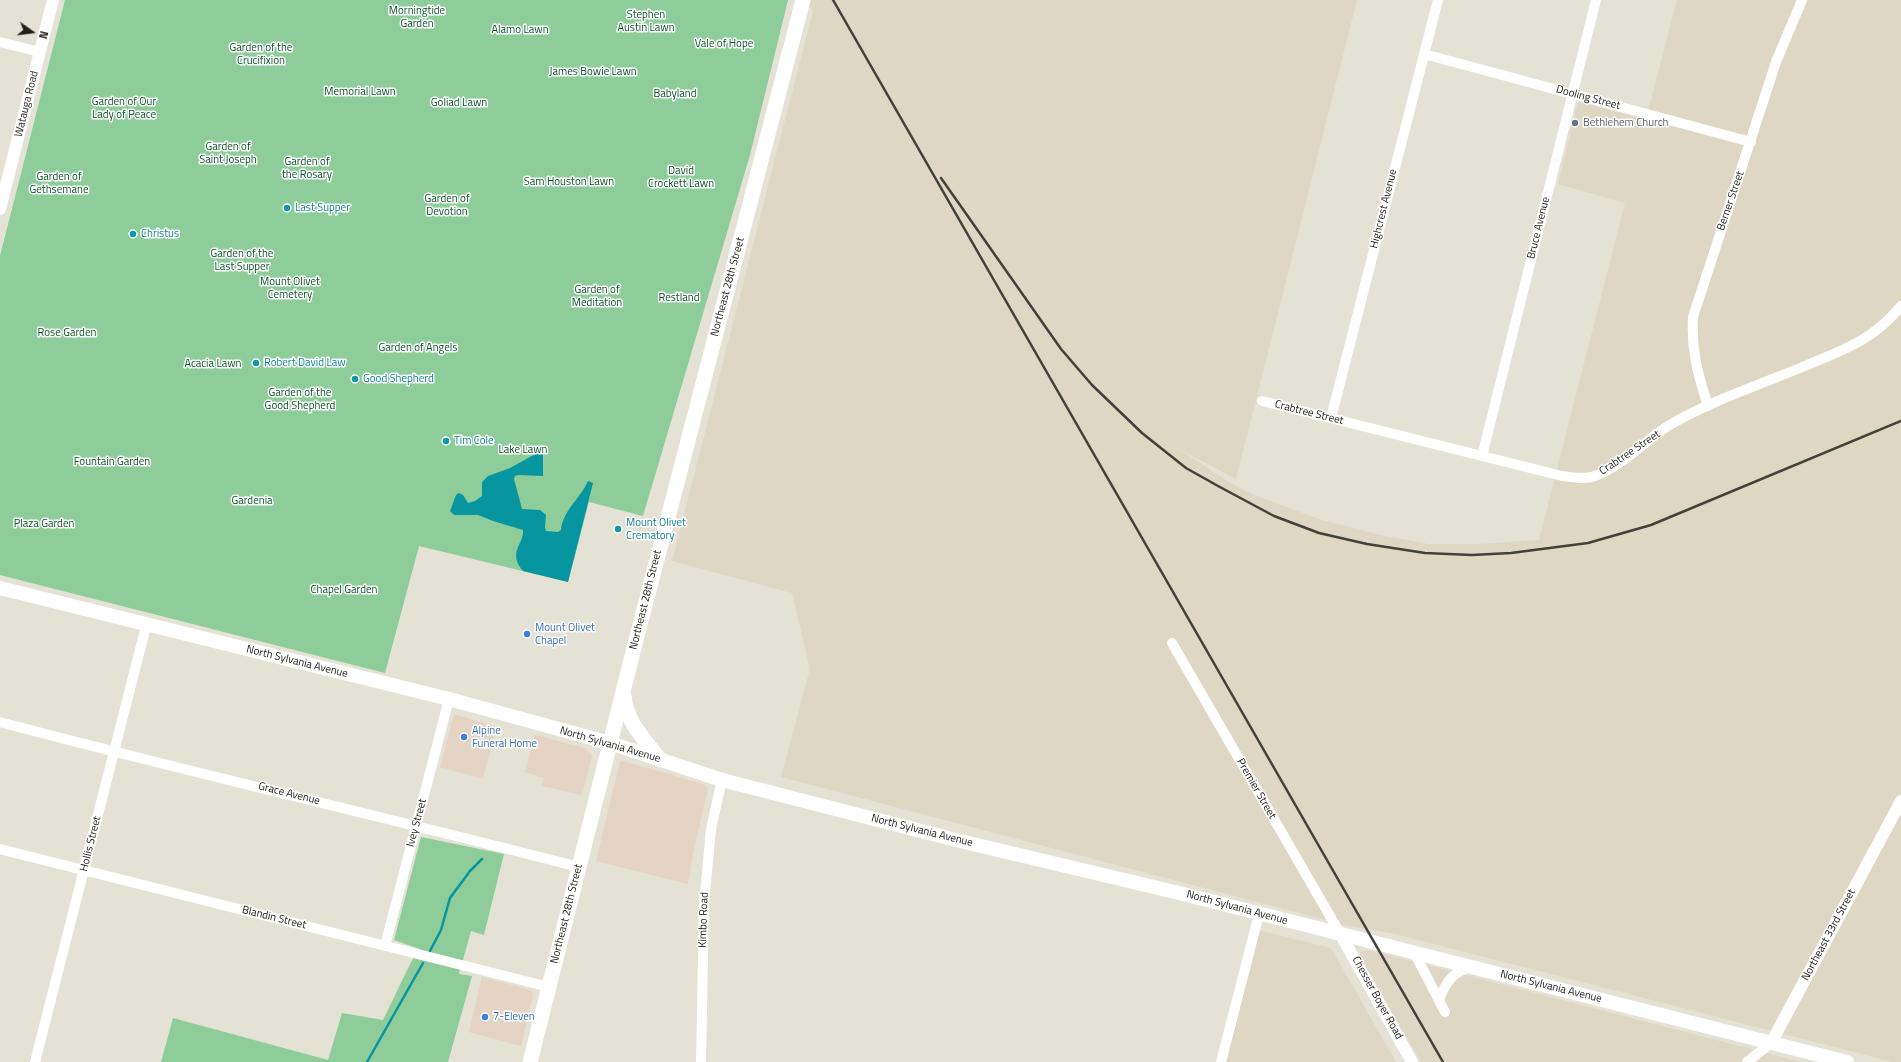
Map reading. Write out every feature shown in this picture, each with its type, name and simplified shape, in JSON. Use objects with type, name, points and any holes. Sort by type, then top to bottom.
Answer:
[{"type":"main road","name":"Northeast 28th Street","points":[[530,1062],[623,691],[803,0]]},
{"type":"main road","name":"North Sylvania Avenue","points":[[0,588],[146,626],[449,699],[610,743],[722,780],[1414,952],[1847,1062]]},
{"type":"main road","points":[[623,691],[628,716],[634,728],[660,760]]},
{"type":"street","name":"Watauga Road","points":[[0,209],[4,175],[40,52],[53,0]]},
{"type":"street","name":"Highcrest Avenue","points":[[1331,418],[1438,0]]},
{"type":"street","name":"Bruce Avenue","points":[[1482,456],[1596,0]]},
{"type":"street","name":"Berner Street","points":[[1708,406],[1694,359],[1692,340],[1693,317],[1776,62],[1802,0]]},
{"type":"street","points":[[0,42],[40,52]]},
{"type":"street","name":"Dooling Street","points":[[1424,54],[1751,142]]},
{"type":"street","name":"Crabtree Street","points":[[1262,401],[1562,476],[1586,478],[1595,476],[1609,469],[1668,426],[1708,406],[1861,342],[1884,324],[1901,306]]},
{"type":"street","name":"Hollis Street","points":[[35,1062],[85,871],[146,626]]},
{"type":"street","name":"Premier Street","points":[[1172,643],[1341,935]]},
{"type":"street","name":"Ivey Street","points":[[385,946],[449,699]]},
{"type":"street","name":"Grace Avenue","points":[[0,722],[579,867]]},
{"type":"street","name":"Kimbo Road","points":[[701,1062],[704,904],[711,829],[722,780]]},
{"type":"street","name":"Northeast 33rd Street","points":[[1747,1062],[1771,1043],[1901,801]]},
{"type":"street","name":"Blandin Street","points":[[0,849],[549,987]]},
{"type":"street","points":[[1221,1062],[1259,914]]},
{"type":"street","name":"Chesser Boyer Road","points":[[1341,935],[1412,1062]]},
{"type":"street","points":[[1414,952],[1445,1012]]},
{"type":"street","points":[[1439,1000],[1445,984],[1453,975],[1463,969],[1472,967]]},
{"type":"shaded area","points":[[807,0],[1357,0],[1236,479],[1176,447],[1230,483],[1254,495],[1322,520],[1385,536],[1428,544],[1480,544],[1539,540],[1625,203],[1558,184],[1578,102],[1646,119],[1677,0],[1901,0],[1901,1062],[1893,1062],[1395,934],[1345,925],[781,777],[810,669],[792,593],[672,561],[813,11]]},
{"type":"shaded area","points":[[454,714],[496,727],[483,779],[440,767]]},
{"type":"shaded area","points":[[535,735],[585,748],[592,756],[582,795],[542,786],[544,778],[525,772]]},
{"type":"shaded area","points":[[623,761],[703,784],[708,789],[693,853],[688,884],[596,861],[620,762]]},
{"type":"shaded area","points":[[1257,930],[1331,948],[1396,1062],[1226,1062]]},
{"type":"shaded area","points":[[1368,950],[1801,1062],[1421,1062],[1361,959],[1360,952]]},
{"type":"shaded area","points":[[482,977],[530,990],[533,994],[521,1046],[469,1032]]},
{"type":"green space","name":"Mount Olivet Cemetery","points":[[65,0],[788,0],[750,155],[643,516],[589,502],[568,582],[419,546],[385,673],[0,575],[0,256]]},
{"type":"green space","points":[[421,837],[504,854],[484,935],[471,931],[459,974],[472,976],[448,1062],[161,1062],[173,1018],[328,1060],[342,1013],[383,1020],[411,962],[420,949],[394,940]]},
{"type":"water","points":[[541,451],[543,453],[543,476],[518,475],[515,476],[514,479],[522,509],[540,510],[546,515],[546,531],[558,532],[561,530],[562,523],[568,510],[588,481],[593,483],[568,582],[523,571],[518,564],[516,554],[523,535],[523,530],[478,515],[454,515],[450,511],[456,495],[459,493],[463,495],[468,503],[475,501],[482,496],[482,482],[488,476],[510,468]]},
{"type":"waterway","points":[[430,951],[441,930],[450,898],[470,871],[482,859]]},
{"type":"waterway","points":[[367,1062],[423,963]]},
{"type":"railway","points":[[833,0],[1443,1062]]},
{"type":"railway","points":[[941,178],[1061,349],[1092,385],[1142,433],[1186,468],[1274,516],[1319,533],[1367,544],[1425,553],[1472,555],[1511,553],[1588,543],[1651,525],[1901,421]]},
{"type":"place","name":"Bethlehem Church","points":[[1575,123]]},
{"type":"place","name":"Last Supper","points":[[287,208]]},
{"type":"place","name":"Christus","points":[[133,234]]},
{"type":"place","name":"Robert David Law","points":[[256,363]]},
{"type":"place","name":"Good Shepherd","points":[[355,379]]},
{"type":"place","name":"Tim Cole","points":[[446,441]]},
{"type":"place","name":"Mount Olivet Crematory","points":[[618,529]]},
{"type":"place","name":"Mount Olivet Chapel","points":[[527,634]]},
{"type":"place","name":"Alpine Funeral Home","points":[[464,737]]},
{"type":"place","name":"7-Eleven","points":[[485,1017]]},
{"type":"park label","name":"Morningtide Garden","points":[[417,17]]},
{"type":"park label","name":"Stephen Austin Lawn","points":[[646,21]]},
{"type":"park label","name":"Alamo Lawn","points":[[520,30]]},
{"type":"park label","name":"Vale of Hope","points":[[724,44]]},
{"type":"park label","name":"Garden of the Crucifixion","points":[[261,54]]},
{"type":"park label","name":"James Bowie Lawn","points":[[593,72]]},
{"type":"park label","name":"Memorial Lawn","points":[[360,92]]},
{"type":"park label","name":"Babyland","points":[[675,94]]},
{"type":"park label","name":"Goliad Lawn","points":[[459,103]]},
{"type":"park label","name":"Garden of Our Lady of Peace","points":[[124,108]]},
{"type":"park label","name":"Garden of Saint Joseph","points":[[228,153]]},
{"type":"park label","name":"Garden of the Rosary","points":[[307,168]]},
{"type":"park label","name":"David Crockett Lawn","points":[[681,177]]},
{"type":"park label","name":"Sam Houston Lawn","points":[[569,182]]},
{"type":"park label","name":"Garden of Gethsemane","points":[[59,183]]},
{"type":"park label","name":"Garden of Devotion","points":[[447,205]]},
{"type":"park label","name":"Garden of the Last Supper","points":[[242,260]]},
{"type":"park label","name":"Garden of Meditation","points":[[597,296]]},
{"type":"park label","name":"Restland","points":[[679,298]]},
{"type":"park label","name":"Rose Garden","points":[[67,333]]},
{"type":"park label","name":"Garden of Angels","points":[[418,348]]},
{"type":"park label","name":"Acacia Lawn","points":[[213,364]]},
{"type":"park label","name":"Garden of the Good Shepherd","points":[[300,399]]},
{"type":"park label","name":"Lake Lawn","points":[[523,450]]},
{"type":"park label","name":"Fountain Garden","points":[[112,462]]},
{"type":"park label","name":"Gardenia","points":[[252,501]]},
{"type":"park label","name":"Plaza Garden","points":[[44,524]]},
{"type":"park label","name":"Chapel Garden","points":[[344,590]]}]
